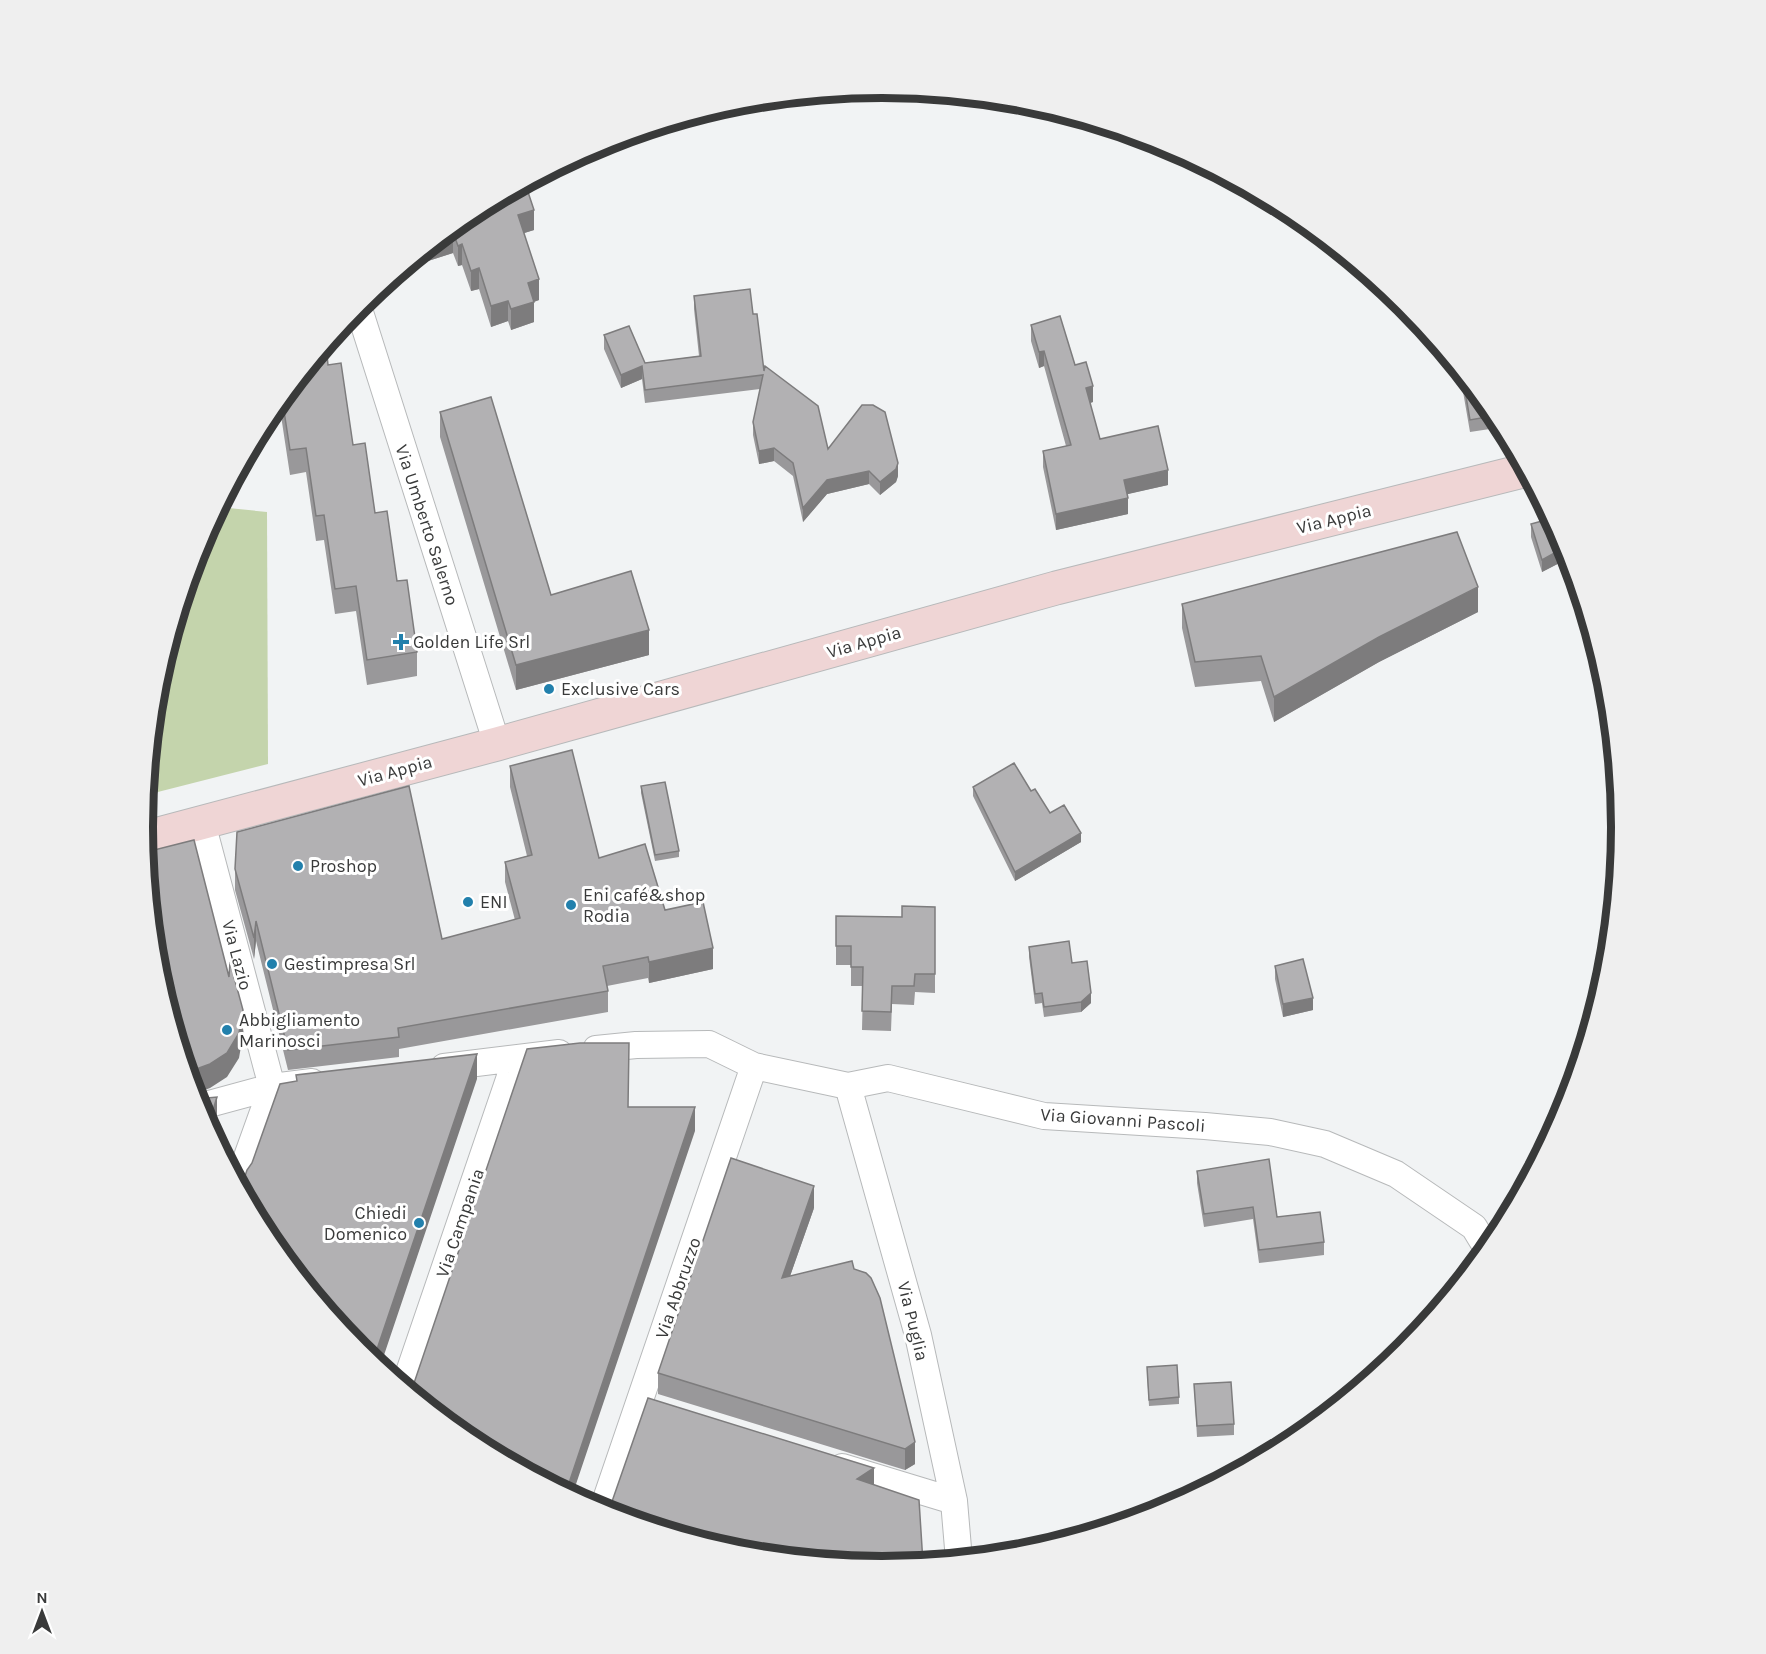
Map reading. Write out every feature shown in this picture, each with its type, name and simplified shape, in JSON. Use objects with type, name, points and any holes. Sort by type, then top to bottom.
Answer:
[{"type":"main road","name":"Via Appia","points":[[153,836],[497,744],[1056,588],[1521,473]]},
{"type":"street","name":"Via Umberto Salerno","points":[[361,317],[497,744]]},
{"type":"street","name":"Via Lazio","points":[[202,823],[272,1087]]},
{"type":"street","name":"Via Giovanni Pascoli","points":[[423,1069],[636,1045],[709,1044],[754,1065],[848,1086],[888,1078],[1044,1116],[1270,1132],[1325,1144],[1396,1174],[1474,1227],[1483,1242]]},
{"type":"street","name":"Via Campania","points":[[407,1379],[516,1059]]},
{"type":"street","name":"Via Abbruzzo","points":[[606,1502],[649,1407],[754,1065]]},
{"type":"street","points":[[208,1104],[272,1087],[330,1080]]},
{"type":"street","name":"Via Puglia","points":[[848,1086],[918,1335],[954,1501],[957,1552]]},
{"type":"street","points":[[241,1173],[272,1087]]},
{"type":"street","points":[[818,1460],[954,1501]]},
{"type":"green space","points":[[227,508],[267,512],[268,764],[154,793],[160,732],[178,638],[209,548]]},
{"type":"building","points":[[527,190],[534,210],[518,215],[539,279],[528,283],[534,302],[511,309],[508,301],[491,306],[479,268],[471,271],[462,244],[458,246],[455,237]]},
{"type":"building","points":[[750,289],[753,314],[757,314],[764,371],[765,366],[818,406],[828,449],[862,405],[873,405],[885,412],[898,463],[896,469],[880,482],[869,471],[827,480],[803,508],[793,463],[774,448],[759,451],[753,422],[763,375],[645,390],[642,366],[621,375],[604,335],[629,326],[645,363],[701,356],[694,296]]},
{"type":"building","points":[[1060,316],[1075,365],[1086,362],[1093,386],[1086,388],[1100,439],[1158,426],[1168,470],[1124,480],[1128,498],[1056,514],[1043,451],[1071,445],[1044,351],[1039,352],[1031,325]]},
{"type":"building","points":[[327,355],[328,365],[341,363],[353,445],[365,443],[375,513],[387,511],[397,581],[407,580],[417,652],[367,660],[356,586],[335,589],[324,515],[316,516],[306,448],[290,450],[284,411]]},
{"type":"building","points":[[1464,386],[1486,417],[1470,420]]},
{"type":"building","points":[[491,397],[551,595],[631,571],[649,630],[516,665],[440,412]]},
{"type":"building","points":[[1544,520],[1558,551],[1542,560],[1531,524]]},
{"type":"building","points":[[1457,532],[1478,587],[1379,637],[1274,697],[1261,656],[1195,662],[1182,604]]},
{"type":"building","points":[[572,750],[599,858],[645,844],[665,910],[703,902],[713,948],[649,962],[648,957],[603,966],[608,991],[398,1028],[399,1037],[288,1050],[256,921],[254,938],[235,869],[237,832],[409,786],[442,939],[520,918],[505,862],[532,855],[510,766]]},
{"type":"building","points":[[1014,763],[1031,791],[1035,789],[1050,813],[1064,805],[1081,833],[1015,872],[973,787]]},
{"type":"building","points":[[665,782],[679,851],[655,855],[641,786]]},
{"type":"building","points":[[194,840],[229,977],[230,962],[243,1010],[239,1033],[227,1053],[210,1064],[195,1069],[178,1016],[168,969],[160,922],[154,850]]},
{"type":"building","points":[[902,906],[935,907],[935,974],[915,974],[914,986],[892,986],[891,1012],[862,1011],[863,967],[851,967],[851,946],[836,946],[836,916],[902,917]]},
{"type":"building","points":[[1069,941],[1072,963],[1087,961],[1091,993],[1081,1002],[1044,1007],[1042,993],[1035,994],[1029,947]]},
{"type":"building","points":[[1303,959],[1313,998],[1283,1004],[1275,966]]},
{"type":"building","points":[[580,1043],[629,1043],[628,1107],[695,1107],[568,1485],[518,1459],[478,1434],[413,1385],[527,1049]]},
{"type":"building","points":[[477,1054],[376,1351],[304,1271],[276,1232],[244,1179],[252,1163],[280,1084],[297,1081],[296,1075]]},
{"type":"building","points":[[217,1097],[212,1113],[209,1106],[206,1098]]},
{"type":"building","points":[[731,1158],[814,1186],[782,1278],[852,1261],[854,1269],[866,1273],[871,1278],[880,1298],[915,1442],[905,1449],[658,1373]]},
{"type":"building","points":[[1269,1159],[1277,1217],[1320,1212],[1324,1242],[1259,1250],[1253,1207],[1204,1214],[1197,1171]]},
{"type":"building","points":[[1177,1365],[1179,1397],[1149,1400],[1147,1367]]},
{"type":"building","points":[[1231,1382],[1234,1424],[1197,1426],[1194,1384]]},
{"type":"building","points":[[648,1398],[874,1468],[857,1479],[919,1500],[923,1555],[835,1555],[788,1550],[694,1532],[611,1504]]},
{"type":"place","name":"Golden Life Srl","points":[[401,642]]},
{"type":"place","name":"Exclusive Cars","points":[[549,689]]},
{"type":"place","name":"Proshop","points":[[298,866]]},
{"type":"place","name":"ENI","points":[[468,902]]},
{"type":"place","name":"Eni café&shop Rodia","points":[[571,905]]},
{"type":"place","name":"Gestimpresa Srl","points":[[272,964]]},
{"type":"place","name":"Abbigliamento Marinosci","points":[[227,1030]]},
{"type":"place","name":"Chiedi Domenico","points":[[419,1223]]}]
